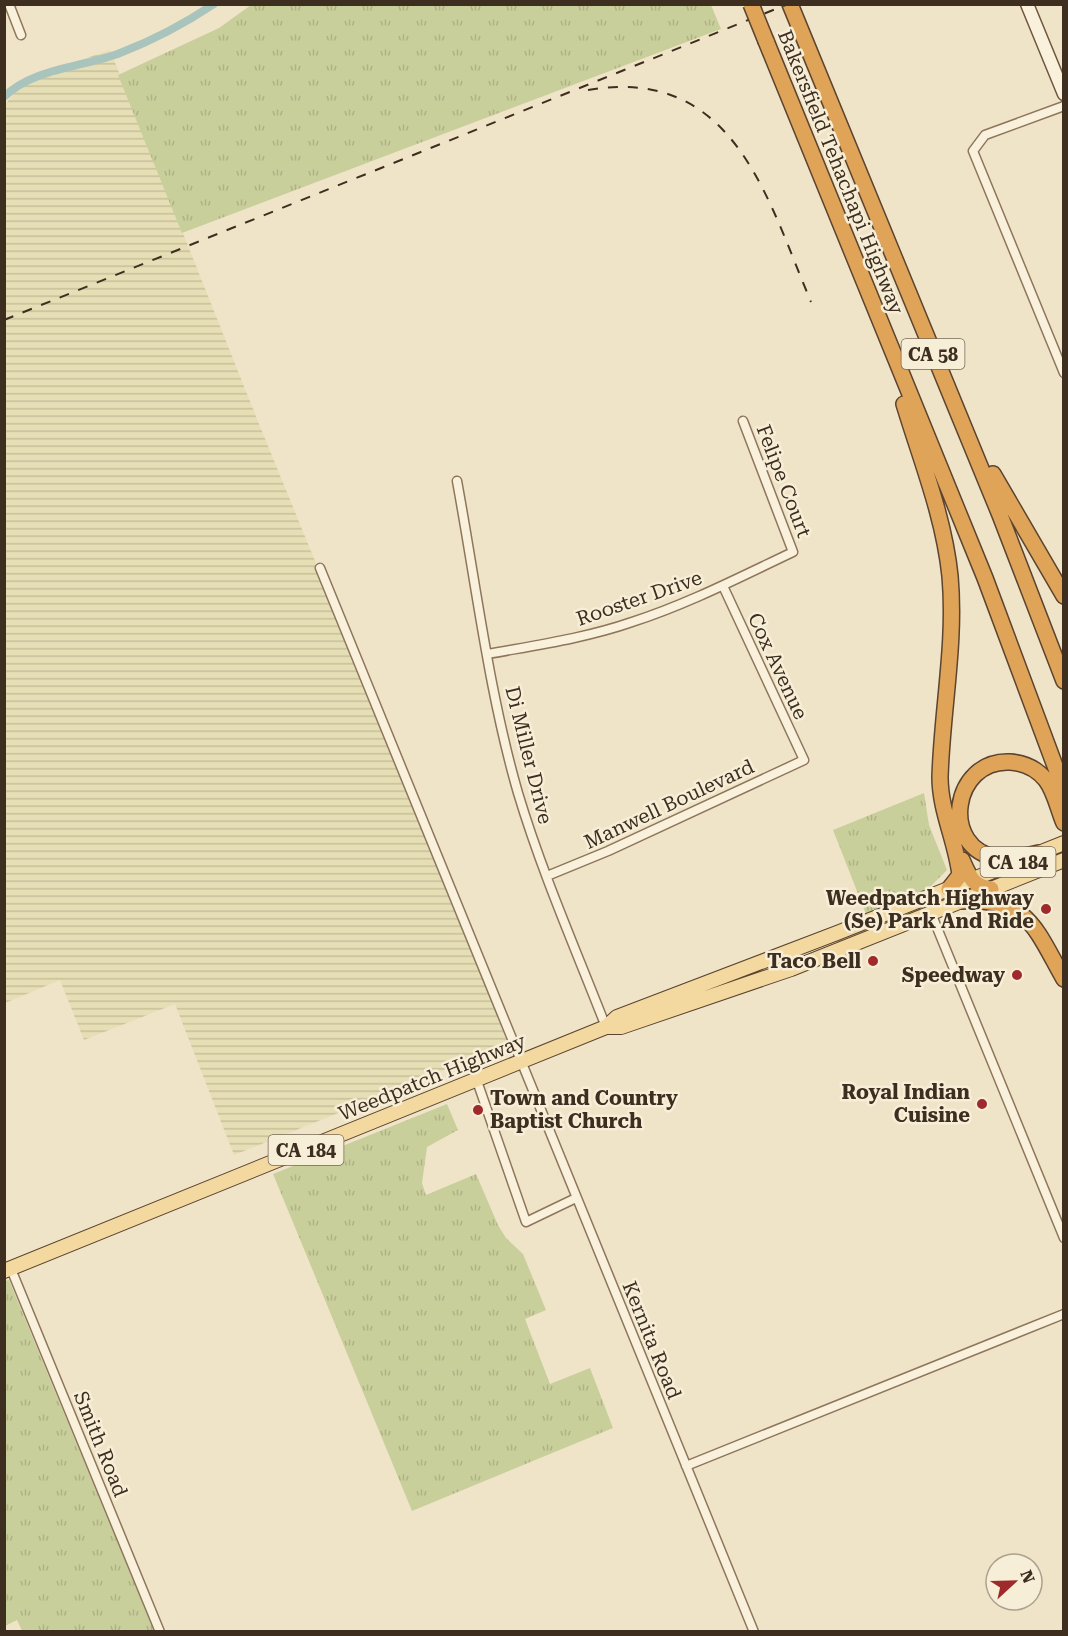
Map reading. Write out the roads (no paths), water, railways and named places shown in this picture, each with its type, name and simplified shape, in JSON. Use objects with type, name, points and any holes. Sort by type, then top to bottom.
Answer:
[{"type":"highway","name":"Bakersfield Tehachapi Highway","points":[[751,4],[993,598],[1064,790]]},
{"type":"highway","name":"Bakersfield Tehachapi Highway","points":[[790,4],[1000,515],[1064,681]]},
{"type":"highway","points":[[901,278],[999,487],[1064,596]]},
{"type":"highway","points":[[896,362],[902,398],[942,531],[950,574],[951,626],[940,777],[944,813],[955,847],[960,875],[950,889]]},
{"type":"highway","points":[[1039,853],[995,858],[971,845],[961,828],[958,810],[967,783],[989,765],[1007,762],[1025,765],[1048,783],[1064,823]]},
{"type":"highway","points":[[955,847],[972,880],[978,886],[991,889]]},
{"type":"highway","points":[[961,901],[990,901],[1008,905],[1022,913],[1039,935],[1064,979]]},
{"type":"main road","points":[[1027,4],[1064,94]]},
{"type":"main road","name":"Weedpatch Highway","points":[[8,1270],[477,1081],[606,1027],[617,1017],[658,1000],[1064,843]]},
{"type":"main road","name":"Weedpatch Highway","points":[[606,1027],[621,1028],[728,992],[1064,860]]},
{"type":"street","points":[[9,4],[21,35]]},
{"type":"street","points":[[1064,106],[985,135],[973,152],[1064,373]]},
{"type":"street","name":"Felipe Court","points":[[743,421],[793,552]]},
{"type":"street","name":"Di Miller Drive","points":[[457,481],[509,758],[547,876],[606,1027]]},
{"type":"street","name":"Rooster Drive","points":[[488,654],[609,629],[662,612],[793,552]]},
{"type":"street","name":"Kernita Road","points":[[320,568],[754,1632]]},
{"type":"street","name":"Cox Avenue","points":[[723,586],[804,760]]},
{"type":"street","name":"Manwell Boulevard","points":[[547,876],[608,851],[804,760]]},
{"type":"street","points":[[931,913],[1064,1238]]},
{"type":"street","points":[[477,1081],[526,1222],[576,1198]]},
{"type":"street","name":"Smith Road","points":[[8,1270],[160,1632]]},
{"type":"street","points":[[686,1467],[1064,1314]]},
{"type":"waterway","points":[[4,97],[16,87],[44,74],[106,58],[145,43],[214,4]]},
{"type":"railway","points":[[4,320],[788,4]]},
{"type":"railway","points":[[588,90],[638,88],[678,98],[711,119],[738,148],[760,183],[811,302]]},
{"type":"place","name":"Weedpatch Highway (Se) Park And Ride","points":[[1046,909]]},
{"type":"place","name":"Taco Bell","points":[[873,961]]},
{"type":"place","name":"Speedway","points":[[1017,975]]},
{"type":"place","name":"Royal Indian Cuisine","points":[[982,1104]]},
{"type":"place","name":"Town and Country Baptist Church","points":[[478,1110]]}]
